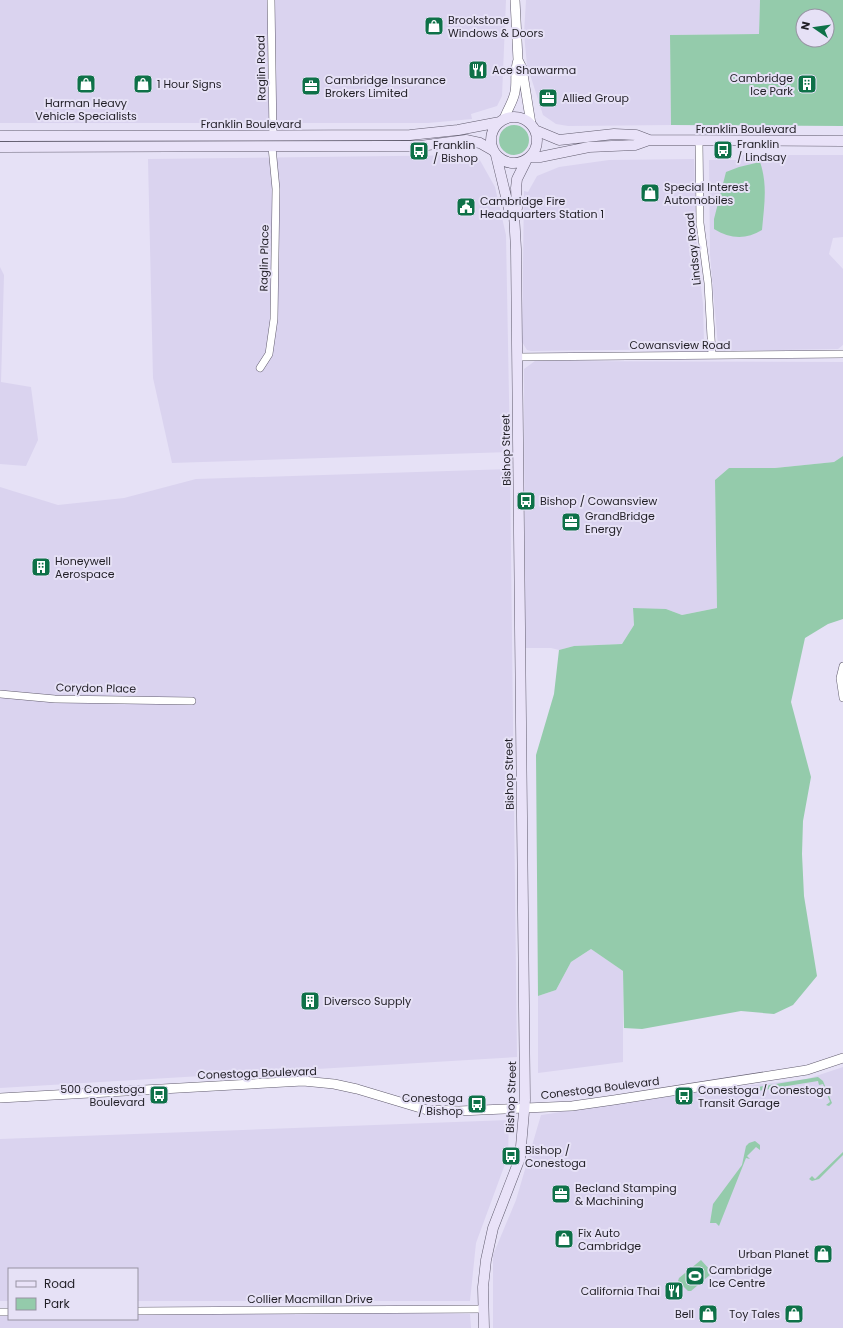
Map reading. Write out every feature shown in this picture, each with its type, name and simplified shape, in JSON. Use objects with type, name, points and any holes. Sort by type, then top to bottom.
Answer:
[{"type":"main road","points":[[518,118],[533,127],[537,144],[528,159],[510,163],[495,153],[492,135],[502,121],[518,118]]},
{"type":"main road","name":"Franklin Boulevard","points":[[0,136],[272,136],[428,134],[502,121]]},
{"type":"main road","name":"Franklin Boulevard","points":[[533,127],[559,140],[614,134],[636,135],[649,140],[843,141]]},
{"type":"main road","name":"Franklin Boulevard","points":[[0,147],[420,146],[466,140],[480,143],[495,153]]},
{"type":"main road","name":"Franklin Boulevard","points":[[528,159],[589,147],[635,145],[649,140]]},
{"type":"main road","name":"Bishop Street","points":[[495,153],[509,209],[514,214]]},
{"type":"main road","name":"Bishop Street","points":[[484,1328],[484,1271],[489,1243],[520,1158],[524,1108],[517,357],[514,214],[517,208],[516,182],[528,159]]},
{"type":"street","name":"Raglin Road","points":[[271,0],[272,136]]},
{"type":"street","points":[[502,121],[515,92],[515,69],[518,60],[515,0]]},
{"type":"street","points":[[518,60],[522,68],[533,127]]},
{"type":"street","name":"Lindsay Road","points":[[699,141],[700,223],[708,283],[712,355]]},
{"type":"street","name":"Raglin Place","points":[[260,368],[269,354],[274,319],[276,189],[272,147]]},
{"type":"street","name":"Cowansview Road","points":[[517,357],[843,354]]},
{"type":"street","points":[[843,666],[840,678],[843,698]]},
{"type":"street","name":"Corydon Place","points":[[0,694],[55,699],[192,701]]},
{"type":"street","name":"Conestoga Boulevard","points":[[0,1098],[303,1081],[349,1087],[427,1110],[459,1111],[572,1106],[806,1070],[843,1058]]},
{"type":"street","name":"Collier Macmillan Drive","points":[[138,1311],[484,1309]]},
{"type":"shaded area","points":[[0,0],[506,0],[502,96],[497,106],[471,114],[472,119],[428,123],[0,123]]},
{"type":"shaded area","points":[[526,0],[760,0],[759,34],[670,35],[671,125],[568,126],[556,124],[543,115],[527,65],[524,34]]},
{"type":"shaded area","points":[[477,155],[495,187],[506,235],[510,452],[172,463],[153,378],[148,159]]},
{"type":"shaded area","points":[[741,155],[843,155],[843,237],[833,238],[829,254],[843,269],[843,345],[838,349],[724,351],[718,346],[710,254],[709,160],[740,160]]},
{"type":"shaded area","points":[[694,159],[697,252],[703,304],[704,344],[697,349],[527,350],[522,342],[524,191],[528,192],[537,176],[559,167],[609,160]]},
{"type":"shaded area","points":[[0,267],[4,275],[1,382],[31,387],[38,440],[26,466],[0,464]]},
{"type":"shaded area","points":[[535,361],[843,362],[843,456],[834,462],[775,468],[729,468],[715,480],[717,608],[682,615],[666,609],[633,609],[634,625],[622,644],[574,646],[559,650],[551,648],[525,648],[524,369]]},
{"type":"shaded area","points":[[510,469],[517,1057],[0,1088],[0,487],[58,505],[124,498],[196,479]]},
{"type":"shaded area","points":[[591,949],[623,971],[623,1062],[538,1073],[538,996],[556,990],[571,962]]},
{"type":"shaded area","points":[[843,1067],[843,1328],[493,1328],[493,1255],[516,1200],[541,1115],[735,1087],[807,1079]]},
{"type":"shaded area","points":[[509,1120],[508,1156],[476,1243],[470,1301],[138,1301],[138,1268],[8,1268],[8,1301],[0,1301],[0,1139]]},
{"type":"shaded area","points":[[138,1311],[470,1314],[471,1328],[0,1328],[0,1314],[8,1314],[8,1320],[138,1320]]},
{"type":"green space","points":[[760,0],[843,0],[843,126],[671,125],[670,35],[759,34]]},
{"type":"green space","points":[[514,125],[525,129],[529,140],[525,151],[514,155],[503,151],[499,140],[503,129]]},
{"type":"green space","points":[[760,162],[765,187],[762,230],[744,237],[738,237],[726,235],[714,229],[714,219],[726,172]]},
{"type":"green space","points":[[843,456],[843,619],[828,624],[805,638],[791,702],[811,777],[803,821],[802,854],[804,896],[817,976],[793,1005],[774,1014],[741,1011],[642,1029],[624,1028],[623,971],[591,949],[571,962],[556,990],[538,996],[536,755],[554,694],[559,650],[574,646],[622,644],[634,625],[633,608],[666,609],[682,615],[717,608],[715,480],[729,468],[775,468],[834,462]]},
{"type":"green space","points":[[818,1077],[823,1081],[832,1103],[829,1106],[826,1105],[830,1102],[823,1084],[819,1085],[818,1081],[787,1086],[787,1091],[783,1091],[782,1087],[751,1092],[751,1096],[747,1096],[748,1089]]},
{"type":"green space","points":[[755,1141],[760,1145],[760,1150],[756,1147],[747,1156],[750,1159],[746,1158],[719,1226],[716,1223],[710,1223],[713,1204],[742,1165],[746,1146]]},
{"type":"green space","points":[[843,1152],[843,1155],[819,1179],[812,1181],[809,1179],[812,1176],[815,1179]]},
{"type":"green space","name":"Cambridge Ice Centre","points":[[701,1260],[711,1271],[711,1274],[691,1291],[688,1291],[678,1281],[679,1278]]},
{"type":"place","name":"Brookstone Windows & Doors","points":[[434,26]]},
{"type":"place","name":"Ace Shawarma","points":[[478,70]]},
{"type":"place","name":"Harman Heavy Vehicle Specialists","points":[[86,84]]},
{"type":"place","name":"1 Hour Signs","points":[[143,84]]},
{"type":"place","name":"Cambridge Ice Park","points":[[807,84]]},
{"type":"place","name":"Cambridge Insurance Brokers Limited","points":[[311,86]]},
{"type":"place","name":"Allied Group","points":[[548,98]]},
{"type":"place","name":"Franklin / Lindsay","points":[[723,150]]},
{"type":"place","name":"Franklin / Bishop","points":[[419,151]]},
{"type":"place","name":"Special Interest Automobiles","points":[[650,193]]},
{"type":"place","name":"Cambridge Fire Headquarters Station 1","points":[[466,207]]},
{"type":"place","name":"Bishop / Cowansview","points":[[526,501]]},
{"type":"place","name":"GrandBridge Energy","points":[[571,522]]},
{"type":"place","name":"Honeywell Aerospace","points":[[41,567]]},
{"type":"place","name":"Diversco Supply","points":[[310,1001]]},
{"type":"place","name":"500 Conestoga Boulevard","points":[[159,1095]]},
{"type":"place","name":"Conestoga / Conestoga Transit Garage","points":[[684,1096]]},
{"type":"place","name":"Conestoga / Bishop","points":[[477,1104]]},
{"type":"place","name":"Bishop / Conestoga","points":[[511,1156]]},
{"type":"place","name":"Becland Stamping & Machining","points":[[561,1194]]},
{"type":"place","name":"Fix Auto Cambridge","points":[[564,1239]]},
{"type":"place","name":"Urban Planet","points":[[823,1254]]},
{"type":"place","name":"Cambridge Ice Centre","points":[[695,1276]]},
{"type":"place","name":"California Thai","points":[[674,1291]]},
{"type":"place","name":"Bell","points":[[708,1314]]},
{"type":"place","name":"Toy Tales","points":[[794,1314]]}]
